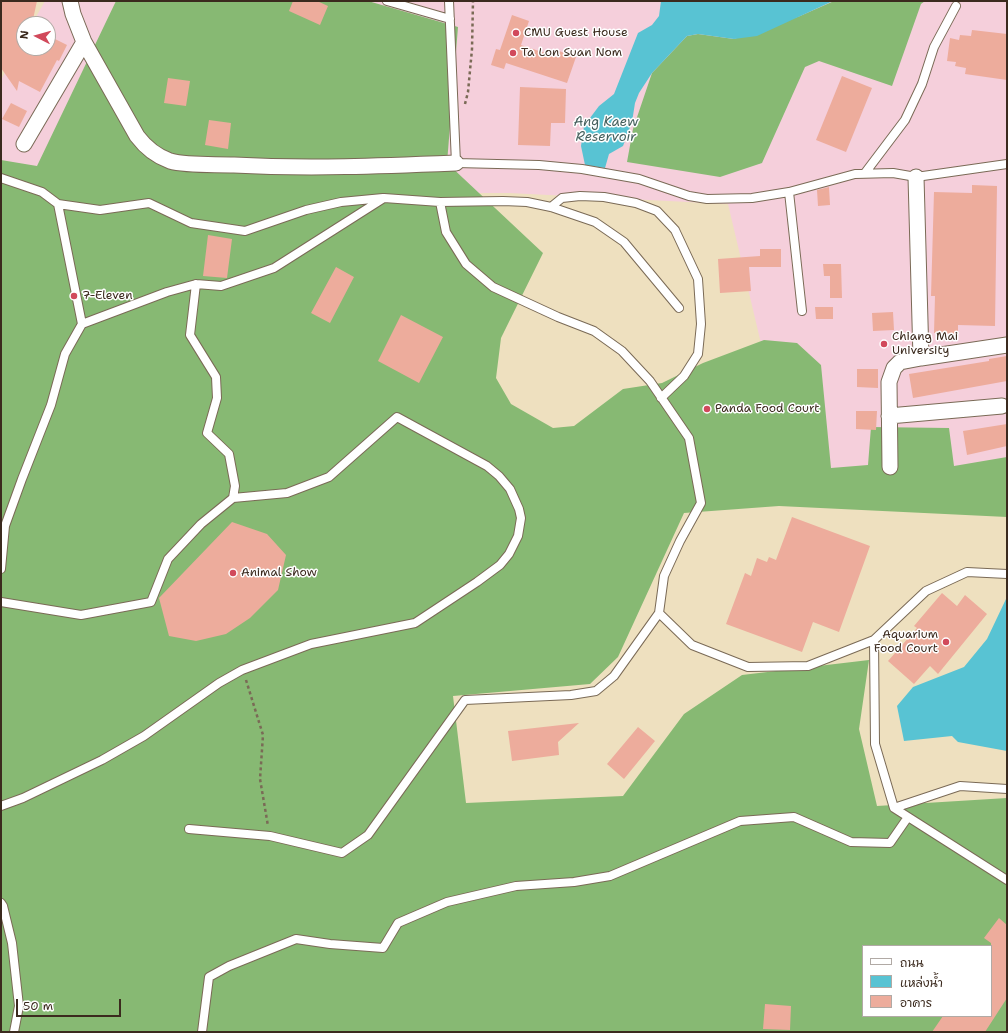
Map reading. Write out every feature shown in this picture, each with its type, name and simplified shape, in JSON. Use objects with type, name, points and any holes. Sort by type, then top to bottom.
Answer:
[{"type":"street","points":[[70,1],[73,14],[84,42],[137,136],[146,148],[171,161],[253,166],[355,167],[456,163]]},
{"type":"street","points":[[24,144],[84,42]]},
{"type":"street","points":[[916,178],[921,358]]},
{"type":"street","points":[[890,467],[889,382],[894,368],[900,362],[1007,345]]},
{"type":"street","points":[[889,416],[1002,406]]},
{"type":"lane","points":[[387,1],[450,19]]},
{"type":"lane","points":[[450,1],[456,163],[582,169],[639,179],[689,196],[707,199],[752,198],[789,192],[855,174],[893,173],[916,178],[1007,164]]},
{"type":"lane","points":[[865,173],[905,120],[922,84],[934,47],[956,6]]},
{"type":"lane","points":[[1,178],[42,192],[58,204],[100,210],[149,203],[191,223],[245,231],[306,210],[341,202],[384,198],[440,202],[527,202],[551,207],[595,222],[624,242],[679,308]]},
{"type":"lane","points":[[789,192],[802,311]]},
{"type":"lane","points":[[551,207],[562,198],[580,196],[604,197],[636,204],[657,211],[675,230],[698,279],[701,324],[698,354],[684,376],[661,398]]},
{"type":"lane","points":[[1,569],[6,526],[22,479],[51,405],[65,354],[82,324],[167,292],[196,284],[220,286],[274,268],[384,198]]},
{"type":"lane","points":[[189,829],[270,836],[342,853],[368,835],[465,700],[571,695],[596,691],[614,676],[659,613],[664,576],[680,541],[701,503],[689,438],[650,381],[622,351],[594,331],[558,317],[493,287],[466,264],[446,232],[440,202]]},
{"type":"lane","points":[[58,204],[82,324]]},
{"type":"lane","points":[[196,284],[190,335],[216,377],[216,398],[208,433],[230,454],[236,486],[233,498]]},
{"type":"lane","points":[[1,602],[81,615],[151,602],[168,559],[201,524],[233,498],[287,493],[329,477],[397,418],[487,466],[499,476],[510,489],[519,509],[521,518],[518,536],[509,554],[500,565],[415,623],[311,644],[242,670],[219,683],[144,736],[102,760],[23,798],[1,806]]},
{"type":"lane","points":[[659,613],[692,645],[748,667],[808,666],[874,640],[926,591],[967,572],[1007,574]]},
{"type":"lane","points":[[874,640],[875,744],[894,808],[1007,880]]},
{"type":"lane","points":[[894,808],[960,786],[1007,789]]},
{"type":"lane","points":[[202,1032],[209,976],[229,966],[296,939],[330,944],[383,948],[398,922],[447,902],[516,886],[574,882],[610,876],[740,820],[794,817],[851,842],[890,843],[908,817]]},
{"type":"lane","points":[[1,903],[12,943],[19,1006],[14,1032]]},
{"type":"path","points":[[455,119],[463,111],[468,92],[474,14],[473,1]]},
{"type":"path","points":[[242,670],[263,736],[260,779],[270,836]]},
{"type":"shaded area","name":"Chiang Mai University","points":[[45,1],[1007,1],[1007,483],[798,500],[728,204],[509,193],[109,193],[1,163],[1,80],[16,53],[16,56],[56,56],[56,16],[37,16]]},
{"type":"green space","points":[[116,1],[368,1],[458,27],[447,163],[543,253],[501,338],[496,378],[511,404],[553,428],[574,426],[623,389],[662,383],[703,363],[764,340],[797,343],[821,365],[831,468],[868,465],[871,427],[949,428],[954,466],[1007,457],[1007,517],[779,506],[684,513],[618,657],[590,684],[453,696],[466,803],[623,796],[684,714],[742,675],[869,660],[859,729],[877,806],[1007,798],[1007,1032],[1,1032],[1,160],[37,166]]},
{"type":"green space","points":[[834,1],[925,1],[921,4],[892,86],[819,61],[805,67],[762,163],[720,177],[627,162],[633,129],[652,73],[687,36],[698,34],[734,39],[800,16]]},
{"type":"water","name":"Ang Kaew Reservoir","points":[[661,1],[833,1],[757,36],[734,39],[698,34],[687,36],[652,73],[639,93],[635,103],[632,122],[623,146],[609,154],[605,168],[585,165],[581,146],[584,126],[599,106],[614,94],[638,33],[652,25],[659,16]]},
{"type":"water","points":[[1006,599],[1007,751],[958,742],[952,736],[904,741],[897,706],[913,687],[964,667],[987,639]]},
{"type":"building","points":[[1,1],[37,1],[34,16],[16,16],[16,56],[56,56],[56,40],[67,45],[59,61],[57,60],[40,92],[19,81],[17,91],[1,68]]},
{"type":"building","points":[[293,1],[317,1],[328,6],[320,25],[289,11]]},
{"type":"building","points":[[512,15],[529,21],[521,45],[557,57],[559,51],[576,57],[567,83],[506,63],[504,69],[491,65],[496,49],[500,50]]},
{"type":"building","points":[[972,30],[1007,34],[1007,80],[965,74],[966,68],[955,66],[956,62],[947,61],[950,38],[959,40],[960,35],[971,36]]},
{"type":"building","points":[[842,76],[872,88],[846,152],[816,140]]},
{"type":"building","points":[[168,78],[190,81],[186,106],[164,103]]},
{"type":"building","points":[[520,87],[566,89],[565,123],[551,123],[550,146],[518,145]]},
{"type":"building","points":[[11,103],[27,111],[19,127],[2,119]]},
{"type":"building","points":[[209,120],[231,123],[228,149],[205,145]]},
{"type":"building","points":[[972,185],[997,186],[995,326],[958,325],[958,334],[934,333],[935,296],[931,296],[934,192],[972,193]]},
{"type":"building","points":[[829,187],[830,205],[818,206],[817,190]]},
{"type":"building","points":[[208,235],[232,239],[227,278],[203,276]]},
{"type":"building","points":[[760,249],[781,249],[781,267],[749,267],[751,291],[720,293],[718,259],[760,256]]},
{"type":"building","points":[[823,264],[841,264],[842,298],[830,298],[830,276],[824,276]]},
{"type":"building","points":[[336,267],[354,277],[330,323],[311,313]]},
{"type":"building","points":[[815,307],[833,307],[833,319],[816,319]]},
{"type":"building","points":[[893,312],[894,330],[873,331],[872,313]]},
{"type":"building","points":[[401,315],[443,337],[419,383],[378,361]]},
{"type":"building","points":[[1007,356],[1007,381],[913,398],[909,374],[989,361],[989,359]]},
{"type":"building","points":[[857,369],[878,369],[878,388],[857,387]]},
{"type":"building","points":[[856,411],[877,411],[876,430],[856,429]]},
{"type":"building","points":[[1007,424],[1007,446],[967,455],[963,431]]},
{"type":"building","points":[[792,517],[870,546],[839,632],[813,622],[802,652],[726,624],[745,573],[751,576],[757,558],[767,562],[769,557],[776,560]]},
{"type":"building","name":"Animal Show","points":[[232,522],[267,534],[286,555],[278,590],[250,618],[226,634],[196,641],[169,636],[159,598]]},
{"type":"building","points":[[942,593],[957,606],[965,595],[987,614],[938,674],[930,666],[914,684],[888,661],[917,628],[914,626]]},
{"type":"building","points":[[579,723],[558,742],[559,755],[512,761],[508,731]]},
{"type":"building","points":[[638,727],[655,741],[624,779],[607,764]]},
{"type":"building","points":[[999,918],[1007,925],[1007,998],[985,1032],[932,1032],[942,1017],[992,1017],[992,945],[984,938]]},
{"type":"building","points":[[765,1004],[791,1006],[790,1030],[763,1029]]},
{"type":"place","name":"CMU Guest House","points":[[516,33]]},
{"type":"place","name":"Ta Lon Suan Nom","points":[[513,53]]},
{"type":"place","name":"7-Eleven","points":[[74,296]]},
{"type":"place","name":"Chiang Mai University","points":[[884,344]]},
{"type":"place","name":"Panda Food Court","points":[[707,409]]},
{"type":"place","name":"Animal Show","points":[[233,573]]},
{"type":"place","name":"Aquarium Food Court","points":[[946,642]]}]
